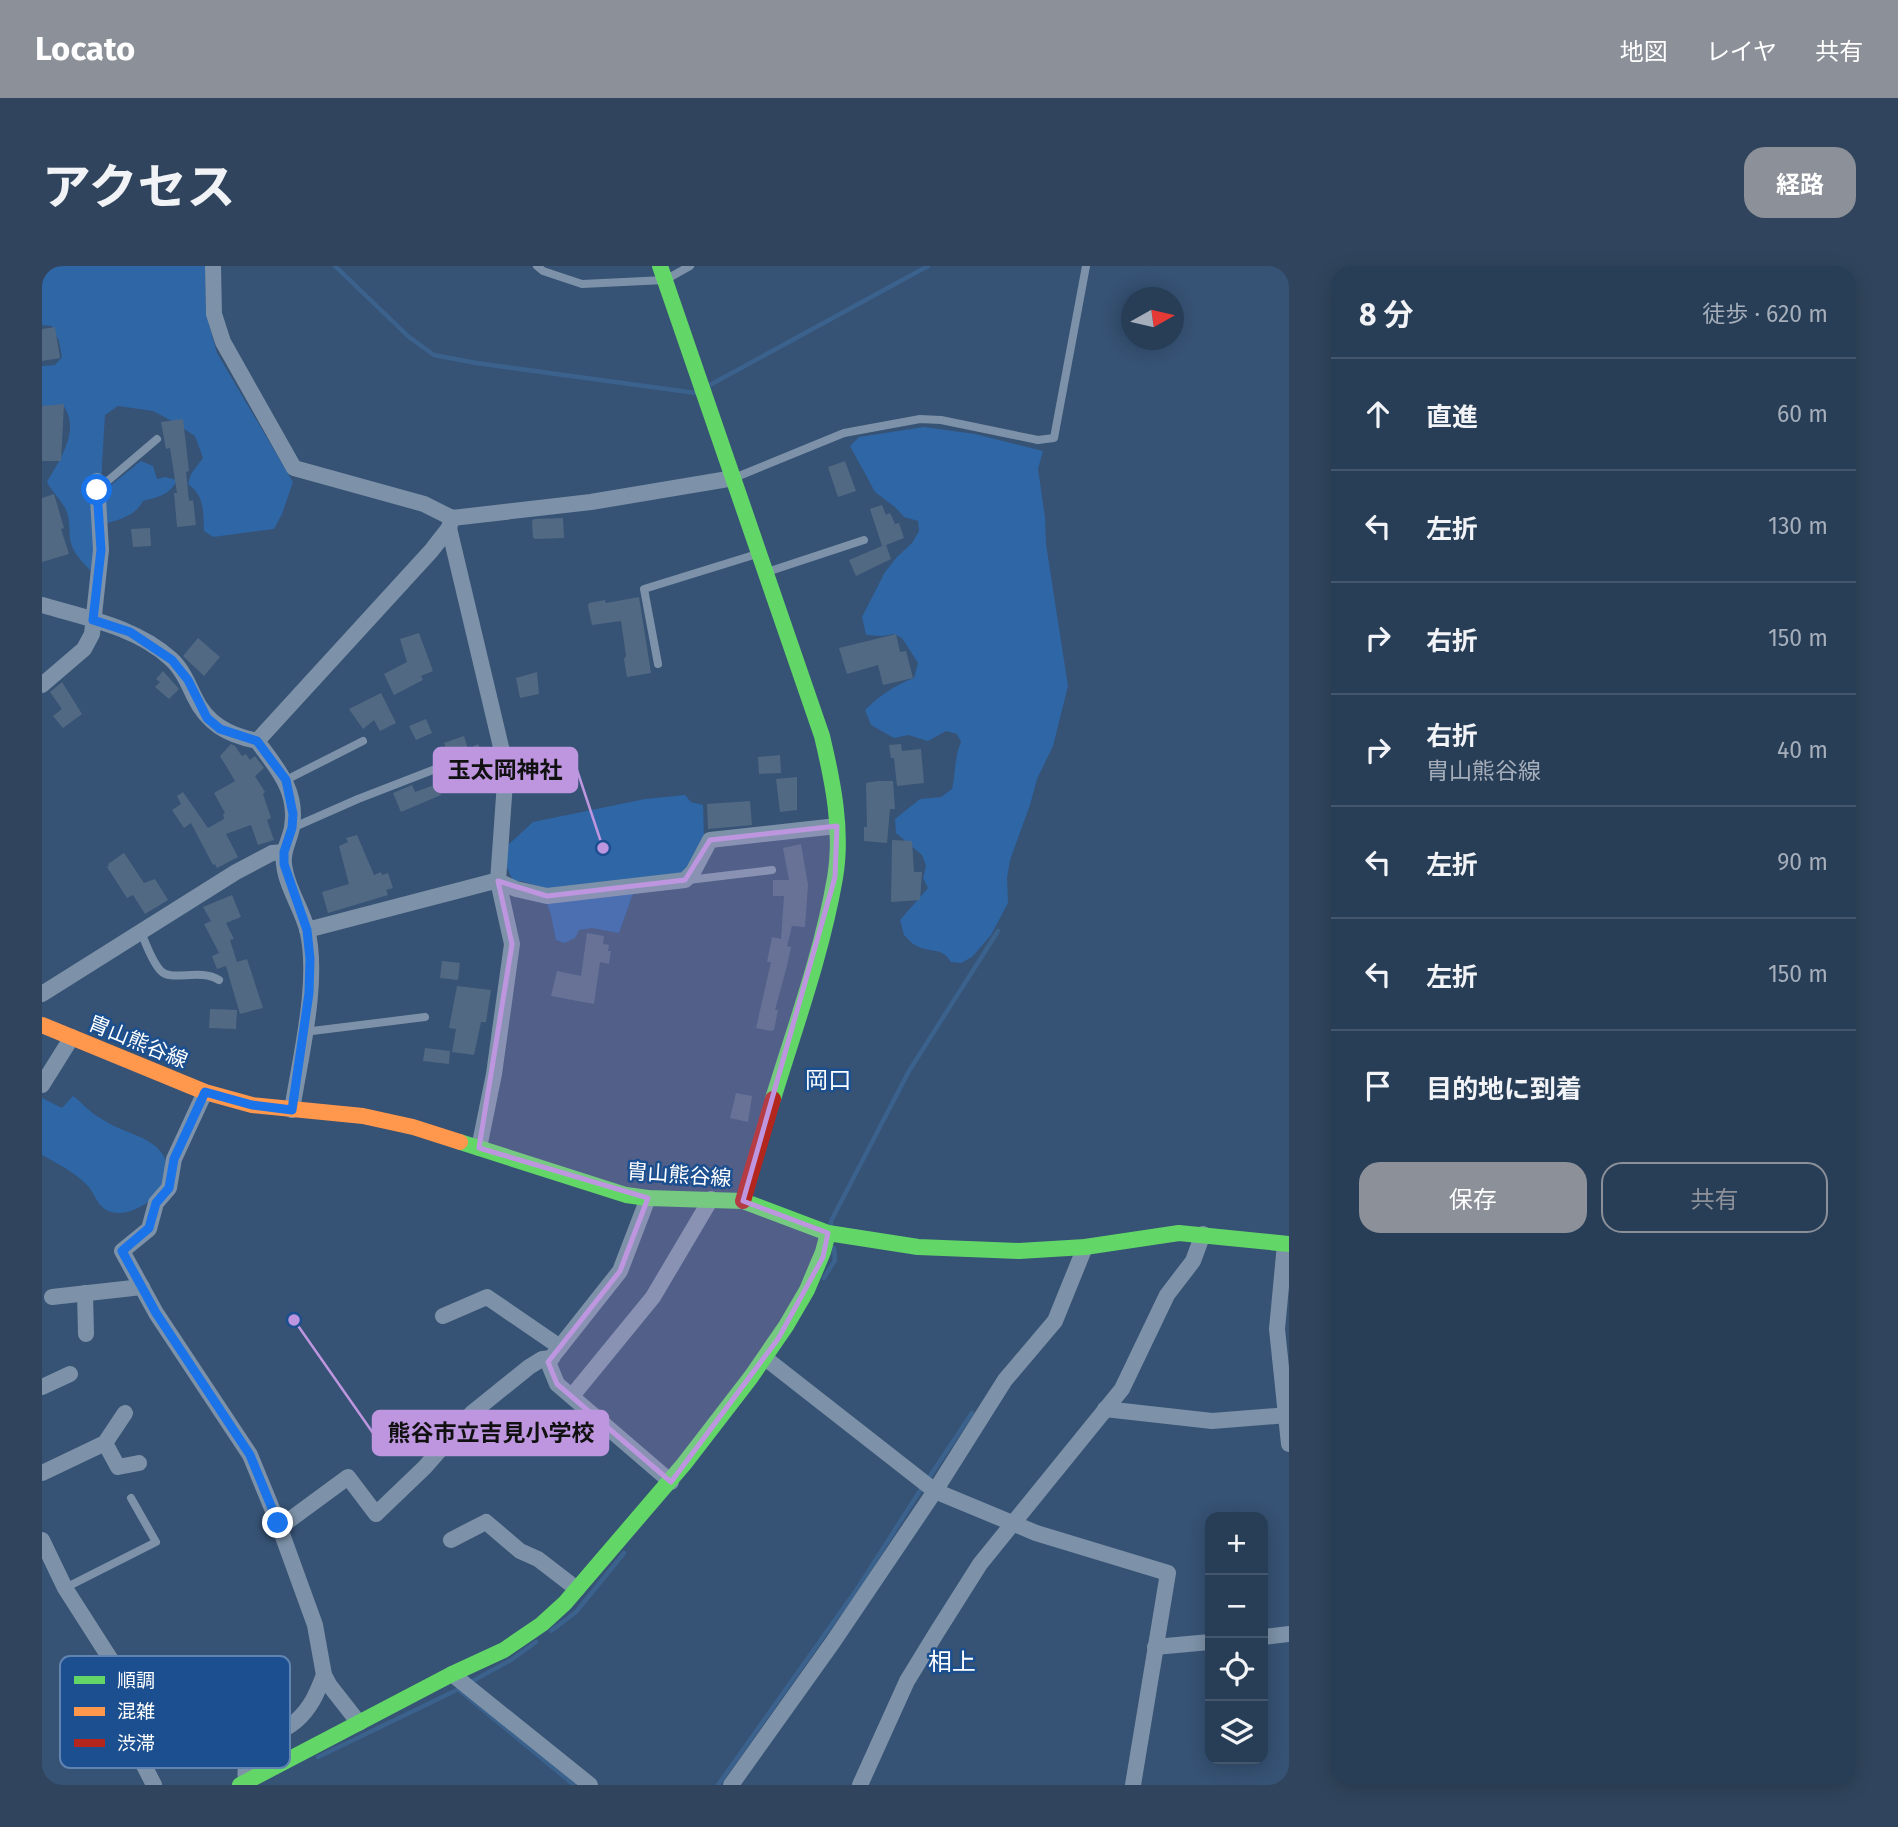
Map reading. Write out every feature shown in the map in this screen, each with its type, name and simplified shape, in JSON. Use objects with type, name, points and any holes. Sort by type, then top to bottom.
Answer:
[{"type":"street","points":[[213,266],[214,314],[223,342],[294,468],[424,504],[450,523],[506,768],[498,881],[512,944],[495,1074],[479,1148]]},
{"type":"street","points":[[663,273],[822,736],[833,782],[837,825],[835,877],[816,956],[743,1201]]},
{"type":"street","points":[[257,741],[431,551],[450,523],[734,478]]},
{"type":"street","points":[[42,685],[84,649],[92,634],[101,550],[97,486]]},
{"type":"street","points":[[42,605],[130,632],[172,660],[188,680],[207,718],[220,729],[257,741],[286,780],[293,814],[292,828],[284,852],[284,864],[307,930],[309,993],[292,1110]]},
{"type":"street","points":[[307,930],[498,881],[516,889],[547,895],[685,880],[693,872],[710,840],[837,825]]},
{"type":"street","points":[[42,994],[236,872],[272,853],[284,852]]},
{"type":"street","name":"胄山熊谷線","points":[[42,1025],[205,1092],[252,1105],[386,1120],[615,1192],[648,1198],[743,1201],[834,1234],[918,1247],[1019,1251],[1085,1247],[1179,1233],[1287,1244]]},
{"type":"street","points":[[42,1085],[72,1037]]},
{"type":"street","points":[[205,1092],[174,1159],[169,1188],[156,1203],[149,1228],[122,1251],[156,1313],[250,1455],[280,1527],[315,1625],[324,1675],[359,1723]]},
{"type":"street","points":[[648,1198],[620,1271],[548,1362],[557,1384],[671,1482]]},
{"type":"street","points":[[572,1396],[653,1297],[710,1199]]},
{"type":"street","points":[[290,1759],[513,1644],[542,1624],[577,1589],[710,1434],[778,1339],[834,1234]]},
{"type":"street","points":[[860,1785],[907,1681],[979,1564],[1122,1389],[1167,1295],[1193,1261],[1203,1234]]},
{"type":"street","points":[[1287,1244],[1277,1329],[1289,1444]]},
{"type":"street","points":[[731,1785],[833,1642],[935,1491],[1004,1380],[1055,1321],[1085,1247]]},
{"type":"street","points":[[52,1297],[142,1287]]},
{"type":"street","points":[[85,1293],[86,1334]]},
{"type":"street","points":[[443,1317],[487,1297],[556,1352]]},
{"type":"street","points":[[280,1527],[348,1477],[376,1514],[425,1467],[472,1413],[529,1367],[556,1352]]},
{"type":"street","points":[[765,1357],[935,1491],[1036,1533],[1168,1573],[1133,1785]]},
{"type":"street","points":[[42,1387],[70,1374]]},
{"type":"street","points":[[1105,1409],[1212,1421],[1287,1415]]},
{"type":"street","points":[[42,1473],[105,1443],[125,1413]]},
{"type":"street","points":[[105,1443],[118,1467],[139,1463]]},
{"type":"street","points":[[451,1540],[486,1522],[520,1551],[537,1559],[577,1589]]},
{"type":"street","points":[[42,1541],[65,1588],[108,1656]]},
{"type":"street","points":[[1268,1636],[1289,1634]]},
{"type":"street","points":[[1155,1647],[1205,1642]]},
{"type":"street","points":[[452,1674],[590,1785]]},
{"type":"street","points":[[290,1725],[314,1702],[324,1675]]},
{"type":"street","points":[[145,1768],[154,1785]]},
{"type":"street","points":[[243,1783],[272,1768]]},
{"type":"lane","points":[[537,266],[542,271],[582,284],[663,273],[690,266]]},
{"type":"lane","points":[[734,478],[844,433],[920,419],[941,420],[1038,440],[1054,438],[1086,266]]},
{"type":"lane","points":[[97,486],[157,439]]},
{"type":"lane","points":[[766,572],[864,540]]},
{"type":"lane","points":[[658,664],[644,589],[760,553]]},
{"type":"lane","points":[[286,780],[363,741]]},
{"type":"lane","points":[[292,828],[438,768]]},
{"type":"lane","points":[[685,880],[772,870]]},
{"type":"lane","points":[[141,932],[159,970],[165,974],[173,976],[196,973],[219,979]]},
{"type":"lane","points":[[304,1032],[425,1017]]},
{"type":"lane","points":[[65,1588],[156,1542],[131,1498]]},
{"type":"highlighted area","points":[[837,826],[835,877],[743,1201],[828,1233],[823,1257],[778,1339],[671,1482],[557,1384],[548,1362],[620,1271],[648,1198],[479,1148],[512,944],[498,881],[547,896],[685,880],[710,840]]},
{"type":"shaded area","points":[[42,266],[205,266],[206,314],[217,353],[293,482],[274,529],[213,537],[204,531],[200,499],[188,484],[191,474],[203,458],[195,436],[153,411],[118,406],[105,415],[101,482],[111,485],[141,461],[153,466],[157,479],[165,477],[177,480],[167,492],[143,501],[130,515],[98,526],[95,566],[91,571],[81,560],[71,543],[66,510],[47,482],[67,444],[70,424],[63,405],[48,409],[42,405],[42,366],[55,365],[62,357],[52,326],[42,325]]},
{"type":"shaded area","points":[[924,427],[975,434],[1043,451],[1038,469],[1046,544],[1068,686],[1053,746],[1037,779],[1010,860],[1007,878],[1008,903],[991,935],[972,957],[961,963],[951,962],[940,952],[917,946],[904,935],[900,920],[928,888],[923,878],[926,866],[922,855],[896,833],[895,819],[920,799],[941,797],[952,789],[961,742],[957,734],[946,731],[928,741],[908,735],[894,738],[871,725],[865,710],[888,691],[914,678],[918,663],[902,638],[894,634],[866,635],[862,617],[885,572],[912,543],[919,531],[918,521],[904,517],[875,492],[850,446],[859,437]]},
{"type":"shaded area","points":[[685,795],[691,802],[703,805],[704,836],[684,872],[642,881],[632,896],[619,933],[592,928],[579,930],[575,938],[564,943],[556,940],[541,887],[513,881],[505,863],[507,846],[533,822],[645,799]]},
{"type":"shaded area","points":[[73,1096],[100,1118],[159,1149],[164,1156],[167,1174],[162,1188],[151,1200],[127,1212],[106,1210],[82,1180],[42,1155],[42,1098],[62,1108]]},
{"type":"building","points":[[55,327],[60,358],[42,361],[42,329]]},
{"type":"building","points":[[64,404],[61,461],[42,461],[42,406]]},
{"type":"building","points":[[183,419],[189,471],[186,472],[189,501],[193,500],[196,525],[177,527],[174,493],[177,493],[170,448],[166,449],[161,422]]},
{"type":"building","points":[[845,461],[856,491],[838,497],[828,467]]},
{"type":"building","points":[[54,494],[69,554],[42,562],[42,498]]},
{"type":"building","points":[[882,505],[886,515],[890,513],[895,524],[899,523],[904,538],[886,545],[891,559],[856,576],[849,560],[882,546],[870,509]]},
{"type":"building","points":[[563,518],[564,538],[533,537],[534,519]]},
{"type":"building","points":[[150,528],[151,546],[133,547],[131,529]]},
{"type":"building","points":[[639,597],[651,673],[627,677],[621,621],[592,625],[588,606],[589,603],[605,600],[606,603]]},
{"type":"building","points":[[419,633],[433,671],[421,676],[423,680],[394,695],[384,674],[407,662],[400,639]]},
{"type":"building","points":[[896,634],[900,652],[906,651],[913,678],[883,685],[878,665],[847,674],[839,648]]},
{"type":"building","points":[[198,638],[220,657],[204,676],[183,656]]},
{"type":"building","points":[[163,671],[179,689],[169,699],[155,687],[160,682],[156,679]]},
{"type":"building","points":[[537,672],[539,694],[520,698],[516,678]]},
{"type":"building","points":[[62,682],[82,714],[63,728],[53,716],[62,709],[50,692]]},
{"type":"building","points":[[381,693],[396,723],[380,731],[374,720],[363,729],[349,709]]},
{"type":"building","points":[[426,719],[432,733],[416,740],[409,726]]},
{"type":"building","points":[[464,736],[468,749],[478,744],[484,758],[474,764],[476,769],[457,776],[444,743]]},
{"type":"building","points":[[231,744],[250,760],[255,756],[264,768],[255,776],[265,792],[263,794],[271,818],[267,820],[274,840],[258,845],[251,825],[226,834],[238,857],[217,868],[191,823],[184,828],[172,810],[181,804],[177,796],[183,792],[208,828],[224,819],[225,813],[214,793],[235,781],[220,756]]},
{"type":"building","points":[[901,744],[902,751],[921,749],[924,783],[897,786],[894,758],[891,758],[889,745]]},
{"type":"building","points":[[780,755],[781,773],[759,774],[758,757]]},
{"type":"building","points":[[797,777],[797,810],[780,812],[776,779]]},
{"type":"building","points":[[893,781],[895,809],[890,809],[887,843],[864,841],[864,827],[867,827],[866,783]]},
{"type":"building","points":[[437,784],[441,795],[401,812],[393,793],[412,785],[415,792]]},
{"type":"building","points":[[750,801],[752,825],[708,829],[707,804]]},
{"type":"building","points":[[357,835],[374,875],[388,873],[393,888],[386,890],[388,895],[328,913],[322,892],[349,884],[339,846],[348,842],[346,838]]},
{"type":"building","points":[[892,840],[912,841],[914,872],[922,872],[920,900],[891,902]]},
{"type":"building","points":[[801,844],[808,885],[805,927],[792,926],[787,946],[791,947],[775,1010],[778,1010],[774,1030],[770,1031],[756,1028],[771,962],[767,962],[772,937],[781,939],[784,896],[773,896],[773,880],[789,880],[783,848]]},
{"type":"building","points":[[124,853],[144,883],[155,879],[168,900],[145,914],[133,895],[127,898],[107,867]]},
{"type":"building","points":[[232,895],[241,917],[226,923],[234,939],[230,940],[237,962],[247,959],[263,1008],[240,1014],[226,966],[217,969],[212,956],[219,953],[204,924],[211,921],[203,907]]},
{"type":"building","points":[[587,933],[604,936],[603,944],[609,945],[608,951],[611,951],[609,964],[600,962],[594,1004],[551,996],[557,971],[581,976]]},
{"type":"building","points":[[442,961],[460,963],[458,980],[440,978]]},
{"type":"building","points":[[457,986],[491,990],[486,1022],[481,1022],[474,1055],[452,1052],[456,1029],[449,1028]]},
{"type":"building","points":[[210,1009],[237,1010],[236,1029],[209,1028]]},
{"type":"building","points":[[425,1048],[450,1051],[449,1064],[423,1061]]},
{"type":"building","points":[[736,1093],[752,1096],[748,1122],[730,1118]]},
{"type":"waterway","points":[[335,266],[409,337],[434,355],[696,393]]},
{"type":"waterway","points":[[710,385],[928,266]]},
{"type":"waterway","points":[[831,1225],[909,1071],[998,931]]},
{"type":"waterway","points":[[824,1278],[835,1260],[834,1248]]},
{"type":"waterway","points":[[928,1479],[972,1413]]},
{"type":"waterway","points":[[718,1785],[857,1589],[923,1486]]},
{"type":"waterway","points":[[551,1631],[576,1612],[624,1553]]},
{"type":"waterway","points":[[469,1683],[511,1660],[536,1642]]},
{"type":"waterway","points":[[318,1757],[461,1688]]},
{"type":"waterway","points":[[458,1689],[574,1785]]},
{"type":"traffic: fast","points":[[660,266],[822,736],[836,807],[837,860],[830,906],[773,1099]]},
{"type":"traffic: fast","points":[[460,1142],[626,1195],[743,1201],[828,1233],[918,1247],[1019,1251],[1085,1247],[1179,1233],[1289,1244]]},
{"type":"traffic: fast","points":[[290,1759],[452,1674],[504,1650],[542,1624],[565,1603],[684,1464],[751,1377],[807,1290],[828,1233]]},
{"type":"traffic: fast","points":[[240,1785],[272,1768]]},
{"type":"traffic: slow","points":[[42,1025],[205,1092],[252,1105],[363,1116],[413,1127],[460,1142]]},
{"type":"traffic: jam","points":[[743,1201],[773,1099]]},
{"type":"place","name":"玉太岡神社","points":[[603,848]]},
{"type":"place","name":"熊谷市立吉見小学校","points":[[294,1320]]},
{"type":"district","name":"岡口","points":[[828,1080]]},
{"type":"district","name":"相上","points":[[952,1662]]},
{"type":"route","points":[[97,490],[101,550],[93,620],[130,632],[172,660],[188,680],[195,699],[207,718],[220,729],[257,741],[286,780],[293,814],[292,828],[284,852],[284,864],[307,930],[310,959],[309,993],[292,1110],[252,1105],[205,1092],[174,1159],[169,1188],[156,1203],[149,1228],[122,1251],[156,1313],[250,1455],[278,1523]]}]
